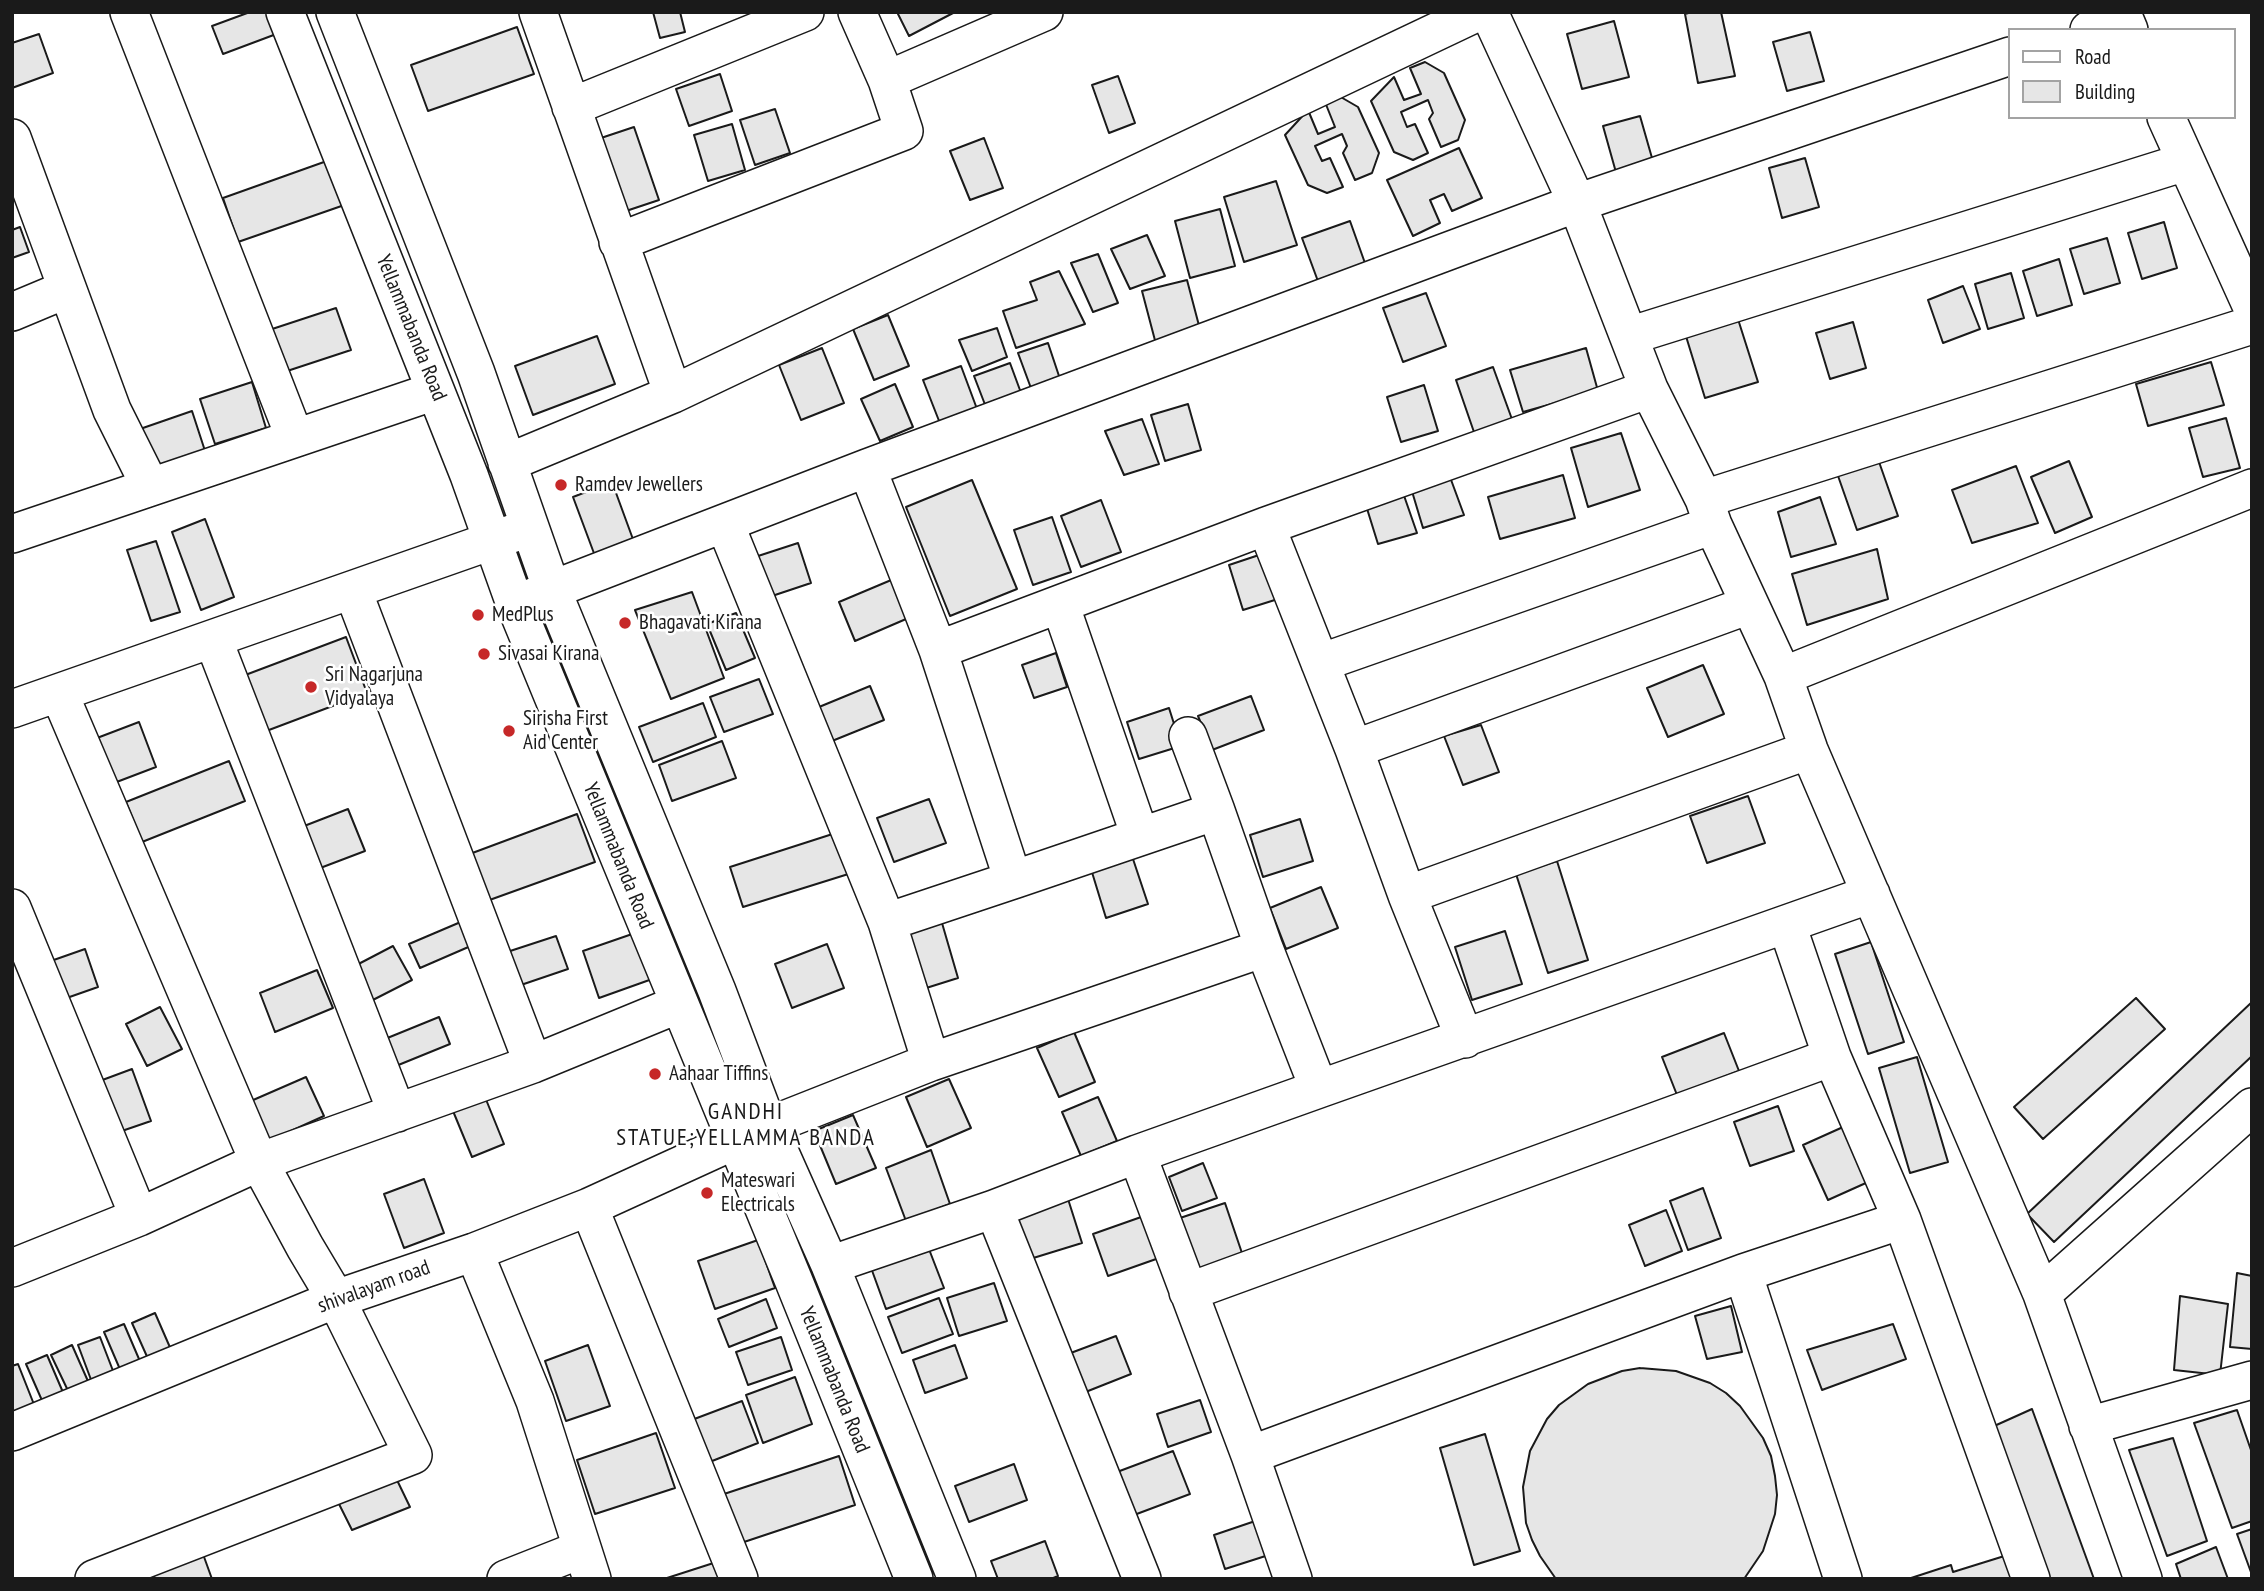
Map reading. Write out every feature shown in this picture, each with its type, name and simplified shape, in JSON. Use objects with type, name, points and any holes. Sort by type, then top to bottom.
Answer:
[{"type":"street","points":[[129,12],[295,438]]},
{"type":"street","name":"Yellammabanda Road","points":[[285,12],[469,475],[515,604],[914,1579]]},
{"type":"street","name":"Yellammabanda Road","points":[[335,12],[477,373],[552,590],[717,991],[768,1126],[830,1265],[957,1579]]},
{"type":"street","points":[[538,12],[673,394]]},
{"type":"street","points":[[571,107],[805,12]]},
{"type":"street","points":[[618,242],[904,131],[887,80],[857,12]]},
{"type":"street","points":[[887,80],[1044,12]]},
{"type":"street","points":[[507,463],[673,394],[1478,12]]},
{"type":"street","points":[[1489,12],[1577,203],[1649,389],[1783,676],[1809,750],[2042,1294],[2143,1579]]},
{"type":"street","points":[[2095,28],[2125,20]]},
{"type":"street","points":[[515,604],[866,468],[1577,203],[2008,57]]},
{"type":"street","points":[[2167,119],[2252,307]]},
{"type":"street","points":[[12,138],[111,410],[150,486]]},
{"type":"street","points":[[1629,336],[2185,162]]},
{"type":"street","points":[[12,312],[66,289]]},
{"type":"street","points":[[1320,663],[1708,512],[2252,325]]},
{"type":"street","points":[[938,650],[1266,526],[1649,389]]},
{"type":"street","points":[[12,534],[435,390]]},
{"type":"street","points":[[866,468],[938,650],[1013,880]]},
{"type":"street","points":[[1783,676],[2252,488]]},
{"type":"street","points":[[725,524],[887,922],[931,1062]]},
{"type":"street","points":[[1266,526],[1465,1039]]},
{"type":"street","points":[[12,709],[353,591],[491,540],[532,528]]},
{"type":"street","points":[[353,591],[533,1064]]},
{"type":"street","points":[[1060,604],[1140,836]]},
{"type":"street","points":[[1354,750],[1749,606]]},
{"type":"street","points":[[213,639],[397,1113]]},
{"type":"street","points":[[59,693],[259,1161],[304,1247],[336,1299],[413,1455],[133,1572],[94,1579]]},
{"type":"street","points":[[1188,736],[1264,948],[1319,1089]]},
{"type":"street","points":[[1407,895],[1809,750]]},
{"type":"street","points":[[887,922],[1216,811]]},
{"type":"street","points":[[830,1265],[994,1209],[1137,1154],[1871,894]]},
{"type":"street","points":[[12,908],[139,1217]]},
{"type":"street","points":[[1787,925],[1832,1057],[1902,1220],[2031,1579]]},
{"type":"street","name":"shivalayam road","points":[[12,1432],[336,1299],[474,1252],[589,1207],[768,1126],[931,1062],[1264,948]]},
{"type":"street","points":[[12,1268],[139,1217],[259,1161],[533,1064],[679,1004]]},
{"type":"street","points":[[1188,1292],[1832,1057]]},
{"type":"street","points":[[2042,1294],[2252,1107]]},
{"type":"street","points":[[1137,1154],[1250,1455],[1293,1579]]},
{"type":"street","points":[[589,1207],[739,1579]]},
{"type":"street","points":[[994,1209],[1142,1579]]},
{"type":"street","points":[[1250,1455],[1743,1273],[1902,1220]]},
{"type":"street","points":[[474,1252],[535,1401],[587,1564],[506,1579]]},
{"type":"street","points":[[1743,1273],[1843,1579]]},
{"type":"street","points":[[2088,1426],[2252,1380]]},
{"type":"building","points":[[250,12],[272,12],[279,33],[223,54],[212,26]]},
{"type":"building","points":[[653,12],[680,12],[685,32],[660,38]]},
{"type":"building","points":[[897,12],[955,12],[909,36]]},
{"type":"building","points":[[1721,12],[1735,76],[1698,83],[1685,14]]},
{"type":"building","points":[[1614,21],[1629,77],[1582,89],[1567,34]]},
{"type":"building","points":[[517,27],[534,74],[428,111],[411,65]]},
{"type":"building","points":[[1810,32],[1824,81],[1787,91],[1773,42]]},
{"type":"building","points":[[39,34],[53,73],[12,88],[12,43]]},
{"type":"building","points":[[1425,62],[1444,73],[1465,120],[1458,140],[1441,147],[1429,119],[1433,113],[1428,100],[1401,112],[1407,127],[1415,124],[1428,153],[1413,160],[1394,152],[1371,101],[1394,77],[1404,100],[1421,94],[1410,68]]},
{"type":"building","points":[[720,74],[732,111],[689,126],[676,89]]},
{"type":"building","points":[[1118,76],[1135,123],[1109,133],[1092,85]]},
{"type":"building","points":[[1339,96],[1358,107],[1379,153],[1372,173],[1355,180],[1343,153],[1347,146],[1342,134],[1315,146],[1322,161],[1330,158],[1343,187],[1327,193],[1308,185],[1285,135],[1308,110],[1318,134],[1335,127],[1325,102]]},
{"type":"building","points":[[775,109],[790,153],[755,165],[740,120]]},
{"type":"building","points":[[1640,116],[1654,165],[1617,176],[1603,126]]},
{"type":"building","points":[[732,124],[745,170],[708,181],[694,135]]},
{"type":"building","points":[[634,127],[659,200],[623,212],[598,139]]},
{"type":"building","points":[[984,138],[1003,188],[970,200],[950,151]]},
{"type":"building","points":[[1459,148],[1482,198],[1452,211],[1444,194],[1430,200],[1440,223],[1413,236],[1387,180]]},
{"type":"building","points":[[338,157],[353,202],[238,242],[223,198]]},
{"type":"building","points":[[1805,158],[1819,207],[1782,218],[1769,168]]},
{"type":"building","points":[[1276,181],[1297,245],[1244,262],[1224,197]]},
{"type":"building","points":[[1220,209],[1235,266],[1190,278],[1175,221]]},
{"type":"building","points":[[1350,221],[1366,266],[1319,284],[1302,238]]},
{"type":"building","points":[[2164,222],[2177,268],[2142,279],[2128,233]]},
{"type":"building","points":[[20,227],[29,252],[12,258],[12,230]]},
{"type":"building","points":[[1147,235],[1165,276],[1130,289],[1111,249]]},
{"type":"building","points":[[2107,238],[2120,283],[2084,294],[2070,249]]},
{"type":"building","points":[[1098,254],[1118,303],[1093,312],[1071,263]]},
{"type":"building","points":[[2059,259],[2072,305],[2037,316],[2023,271]]},
{"type":"building","points":[[1059,271],[1085,324],[1016,348],[1003,311],[1037,300],[1030,282]]},
{"type":"building","points":[[2011,273],[2024,318],[1988,329],[1975,284]]},
{"type":"building","points":[[1187,280],[1202,337],[1157,348],[1142,291]]},
{"type":"building","points":[[1963,286],[1980,329],[1943,343],[1928,300]]},
{"type":"building","points":[[1426,293],[1446,346],[1403,362],[1383,308]]},
{"type":"building","points":[[336,308],[351,350],[275,375],[260,333]]},
{"type":"building","points":[[888,315],[909,366],[874,380],[853,329]]},
{"type":"building","points":[[1737,316],[1758,382],[1705,398],[1685,333]]},
{"type":"building","points":[[1853,322],[1866,368],[1830,379],[1816,333]]},
{"type":"building","points":[[997,328],[1007,357],[972,371],[959,340]]},
{"type":"building","points":[[597,336],[615,384],[533,415],[515,366]]},
{"type":"building","points":[[1048,343],[1063,388],[1035,399],[1018,353]]},
{"type":"building","points":[[822,348],[844,403],[801,420],[779,365]]},
{"type":"building","points":[[1586,348],[1598,391],[1523,412],[1510,370]]},
{"type":"building","points":[[2211,362],[2224,405],[2148,426],[2136,384]]},
{"type":"building","points":[[1010,363],[1024,401],[989,415],[974,376]]},
{"type":"building","points":[[961,366],[980,417],[943,431],[923,380]]},
{"type":"building","points":[[1493,367],[1513,422],[1475,435],[1456,380]]},
{"type":"building","points":[[252,382],[266,428],[215,444],[200,399]]},
{"type":"building","points":[[895,384],[913,427],[880,441],[861,399]]},
{"type":"building","points":[[1424,385],[1438,431],[1401,442],[1387,397]]},
{"type":"building","points":[[1188,404],[1201,450],[1165,461],[1151,415]]},
{"type":"building","points":[[192,411],[206,454],[154,471],[140,429]]},
{"type":"building","points":[[2226,418],[2240,468],[2203,477],[2189,428]]},
{"type":"building","points":[[1142,419],[1159,464],[1124,475],[1105,431]]},
{"type":"building","points":[[1621,433],[1640,490],[1588,507],[1571,448]]},
{"type":"building","points":[[1878,459],[1898,516],[1857,530],[1837,473]]},
{"type":"building","points":[[2069,461],[2092,517],[2055,533],[2031,477]]},
{"type":"building","points":[[2016,466],[2038,523],[1972,543],[1952,490]]},
{"type":"building","points":[[1563,475],[1575,518],[1500,539],[1488,497]]},
{"type":"building","points":[[1450,477],[1464,515],[1423,528],[1411,488]]},
{"type":"building","points":[[972,480],[1017,589],[950,616],[906,507]]},
{"type":"building","points":[[612,482],[634,542],[595,556],[573,497]]},
{"type":"building","points":[[1401,487],[1417,533],[1378,544],[1364,499]]},
{"type":"building","points":[[1820,497],[1836,544],[1791,557],[1778,512]]},
{"type":"building","points":[[1101,500],[1121,552],[1081,567],[1061,516]]},
{"type":"building","points":[[1052,517],[1071,572],[1033,585],[1014,530]]},
{"type":"building","points":[[205,519],[234,597],[201,610],[172,532]]},
{"type":"building","points":[[156,541],[180,612],[151,621],[127,550]]},
{"type":"building","points":[[798,543],[811,583],[769,597],[755,557]]},
{"type":"building","points":[[1877,549],[1888,599],[1807,625],[1792,574]]},
{"type":"building","points":[[1265,553],[1278,599],[1243,610],[1229,565]]},
{"type":"building","points":[[896,578],[913,616],[855,641],[839,602]]},
{"type":"building","points":[[692,592],[724,678],[671,699],[635,610]]},
{"type":"building","points":[[736,613],[755,658],[726,670],[707,624]]},
{"type":"building","points":[[346,637],[367,693],[261,733],[240,677]]},
{"type":"building","points":[[1056,653],[1067,687],[1034,698],[1022,665]]},
{"type":"building","points":[[1703,665],[1724,714],[1668,737],[1647,688]]},
{"type":"building","points":[[759,679],[773,714],[724,732],[710,697]]},
{"type":"building","points":[[870,686],[884,720],[832,741],[819,707]]},
{"type":"building","points":[[1251,696],[1264,730],[1212,750],[1198,716]]},
{"type":"building","points":[[703,703],[716,737],[653,762],[639,727]]},
{"type":"building","points":[[1169,708],[1181,746],[1139,759],[1127,722]]},
{"type":"building","points":[[139,722],[156,767],[114,783],[97,738]]},
{"type":"building","points":[[1481,725],[1499,772],[1463,785],[1444,736]]},
{"type":"building","points":[[722,741],[736,778],[672,801],[659,765]]},
{"type":"building","points":[[229,761],[245,801],[142,842],[126,802]]},
{"type":"building","points":[[1748,796],[1765,843],[1707,863],[1690,816]]},
{"type":"building","points":[[929,799],[946,843],[894,862],[877,818]]},
{"type":"building","points":[[348,809],[365,851],[315,870],[299,828]]},
{"type":"building","points":[[577,814],[595,862],[484,902],[467,855]]},
{"type":"building","points":[[1300,819],[1313,861],[1263,877],[1250,835]]},
{"type":"building","points":[[845,830],[858,871],[743,907],[730,867]]},
{"type":"building","points":[[1132,856],[1148,904],[1106,918],[1091,869]]},
{"type":"building","points":[[1557,861],[1588,960],[1548,973],[1516,874]]},
{"type":"building","points":[[1321,887],[1338,928],[1286,949],[1270,908]]},
{"type":"building","points":[[463,921],[473,945],[420,968],[409,944]]},
{"type":"building","points":[[942,923],[958,978],[923,989],[906,934]]},
{"type":"building","points":[[1505,931],[1522,984],[1472,1000],[1455,947]]},
{"type":"building","points":[[638,932],[655,978],[599,998],[583,951]]},
{"type":"building","points":[[556,936],[568,969],[515,987],[504,953]]},
{"type":"building","points":[[1871,942],[1904,1042],[1868,1054],[1835,954]]},
{"type":"building","points":[[827,944],[844,988],[792,1008],[775,964]]},
{"type":"building","points":[[393,946],[412,980],[365,1004],[347,970]]},
{"type":"building","points":[[85,949],[98,987],[61,1000],[48,962]]},
{"type":"building","points":[[317,970],[333,1008],[275,1032],[260,993]]},
{"type":"building","points":[[2136,998],[2165,1029],[2043,1139],[2014,1107]]},
{"type":"building","points":[[2252,1002],[2252,1056],[2054,1242],[2027,1214]]},
{"type":"building","points":[[160,1007],[182,1049],[147,1066],[126,1024]]},
{"type":"building","points":[[439,1017],[450,1044],[391,1068],[380,1041]]},
{"type":"building","points":[[1074,1032],[1095,1082],[1059,1097],[1037,1048]]},
{"type":"building","points":[[1724,1033],[1739,1071],[1677,1095],[1662,1057]]},
{"type":"building","points":[[1917,1057],[1948,1162],[1910,1173],[1879,1068]]},
{"type":"building","points":[[132,1069],[151,1121],[116,1133],[97,1082]]},
{"type":"building","points":[[306,1077],[324,1116],[262,1144],[244,1104]]},
{"type":"building","points":[[949,1079],[971,1128],[927,1147],[906,1097]]},
{"type":"building","points":[[485,1097],[504,1144],[472,1157],[453,1111]]},
{"type":"building","points":[[1098,1097],[1117,1141],[1081,1156],[1062,1112]]},
{"type":"building","points":[[1778,1106],[1794,1151],[1750,1166],[1734,1122]]},
{"type":"building","points":[[853,1115],[876,1168],[836,1184],[814,1131]]},
{"type":"building","points":[[1852,1123],[1877,1178],[1828,1200],[1803,1145]]},
{"type":"building","points":[[931,1150],[950,1204],[906,1221],[886,1168]]},
{"type":"building","points":[[1203,1163],[1217,1198],[1182,1211],[1169,1177]]},
{"type":"building","points":[[424,1179],[444,1233],[404,1248],[384,1194]]},
{"type":"building","points":[[1703,1188],[1721,1238],[1688,1250],[1670,1201]]},
{"type":"building","points":[[1068,1199],[1082,1243],[1030,1259],[1016,1216]]},
{"type":"building","points":[[1225,1203],[1244,1259],[1196,1275],[1177,1219]]},
{"type":"building","points":[[1666,1210],[1682,1251],[1645,1266],[1629,1225]]},
{"type":"building","points":[[1144,1216],[1159,1258],[1108,1276],[1093,1234]]},
{"type":"building","points":[[758,1240],[775,1288],[715,1309],[698,1261]]},
{"type":"building","points":[[927,1244],[944,1288],[886,1309],[870,1265]]},
{"type":"building","points":[[2237,1273],[2252,1276],[2252,1349],[2230,1347]]},
{"type":"building","points":[[994,1283],[1007,1321],[959,1336],[947,1298]]},
{"type":"building","points":[[2180,1296],[2228,1304],[2220,1375],[2174,1370]]},
{"type":"building","points":[[939,1298],[953,1334],[902,1353],[888,1317]]},
{"type":"building","points":[[766,1299],[777,1328],[729,1347],[718,1319]]},
{"type":"building","points":[[1731,1306],[1742,1352],[1707,1359],[1695,1316]]},
{"type":"building","points":[[155,1313],[172,1352],[149,1361],[132,1323]]},
{"type":"building","points":[[124,1324],[142,1366],[122,1374],[104,1332]]},
{"type":"building","points":[[1893,1324],[1906,1359],[1822,1390],[1807,1350]]},
{"type":"building","points":[[1116,1336],[1131,1374],[1083,1393],[1068,1354]]},
{"type":"building","points":[[100,1337],[115,1376],[93,1385],[78,1345]]},
{"type":"building","points":[[781,1337],[792,1370],[748,1385],[736,1352]]},
{"type":"building","points":[[72,1345],[91,1388],[71,1397],[51,1355]]},
{"type":"building","points":[[588,1345],[610,1406],[566,1421],[545,1361]]},
{"type":"building","points":[[955,1345],[967,1378],[925,1393],[913,1360]]},
{"type":"building","points":[[47,1355],[65,1397],[44,1405],[26,1364]]},
{"type":"building","points":[[18,1364],[35,1407],[14,1415],[12,1366]]},
{"type":"building","points":[[1640,1368],[1676,1371],[1710,1383],[1740,1406],[1763,1438],[1771,1456],[1775,1476],[1775,1514],[1763,1551],[1744,1579],[1556,1579],[1532,1540],[1526,1523],[1523,1487],[1530,1451],[1547,1419],[1559,1405],[1588,1384],[1622,1371]]},
{"type":"building","points":[[795,1377],[812,1424],[763,1443],[746,1395]]},
{"type":"building","points":[[1200,1400],[1211,1432],[1168,1447],[1157,1414]]},
{"type":"building","points":[[742,1401],[758,1443],[707,1463],[689,1421]]},
{"type":"building","points":[[2032,1409],[2094,1579],[2047,1579],[1992,1427]]},
{"type":"building","points":[[2237,1410],[2252,1453],[2252,1521],[2232,1528],[2194,1423]]},
{"type":"building","points":[[656,1433],[675,1488],[595,1514],[577,1460]]},
{"type":"building","points":[[1485,1434],[1520,1551],[1474,1565],[1440,1448]]},
{"type":"building","points":[[2173,1438],[2207,1541],[2167,1556],[2129,1450]]},
{"type":"building","points":[[1173,1451],[1190,1494],[1134,1515],[1117,1472]]},
{"type":"building","points":[[839,1456],[855,1505],[741,1543],[724,1494]]},
{"type":"building","points":[[1014,1464],[1027,1500],[969,1522],[955,1486]]},
{"type":"building","points":[[396,1478],[410,1507],[352,1530],[338,1502]]},
{"type":"building","points":[[1267,1517],[1278,1552],[1225,1569],[1214,1535]]},
{"type":"building","points":[[2252,1529],[2252,1575],[2237,1534]]},
{"type":"building","points":[[1045,1541],[1058,1576],[1051,1579],[998,1579],[991,1561]]},
{"type":"building","points":[[199,1543],[212,1579],[155,1579],[149,1562]]},
{"type":"building","points":[[2216,1547],[2228,1579],[2181,1579],[2176,1564]]},
{"type":"building","points":[[2014,1553],[2023,1579],[1908,1579],[1951,1565],[1953,1572]]},
{"type":"building","points":[[726,1559],[732,1579],[667,1579],[667,1578]]},
{"type":"place","name":"Ramdev Jewellers","points":[[561,485]]},
{"type":"place","name":"MedPlus","points":[[478,615]]},
{"type":"place","name":"Bhagavati Kirana","points":[[625,623]]},
{"type":"place","name":"Sivasai Kirana","points":[[484,654]]},
{"type":"place","name":"Sri Nagarjuna Vidyalaya","points":[[311,687]]},
{"type":"place","name":"Sirisha First Aid Center","points":[[509,731]]},
{"type":"place","name":"Aahaar Tiffins","points":[[655,1074]]},
{"type":"place","name":"Mateswari Electricals","points":[[707,1193]]},
{"type":"district","name":"GANDHI STATUE;YELLAMMA BANDA","points":[[746,1125]]}]
